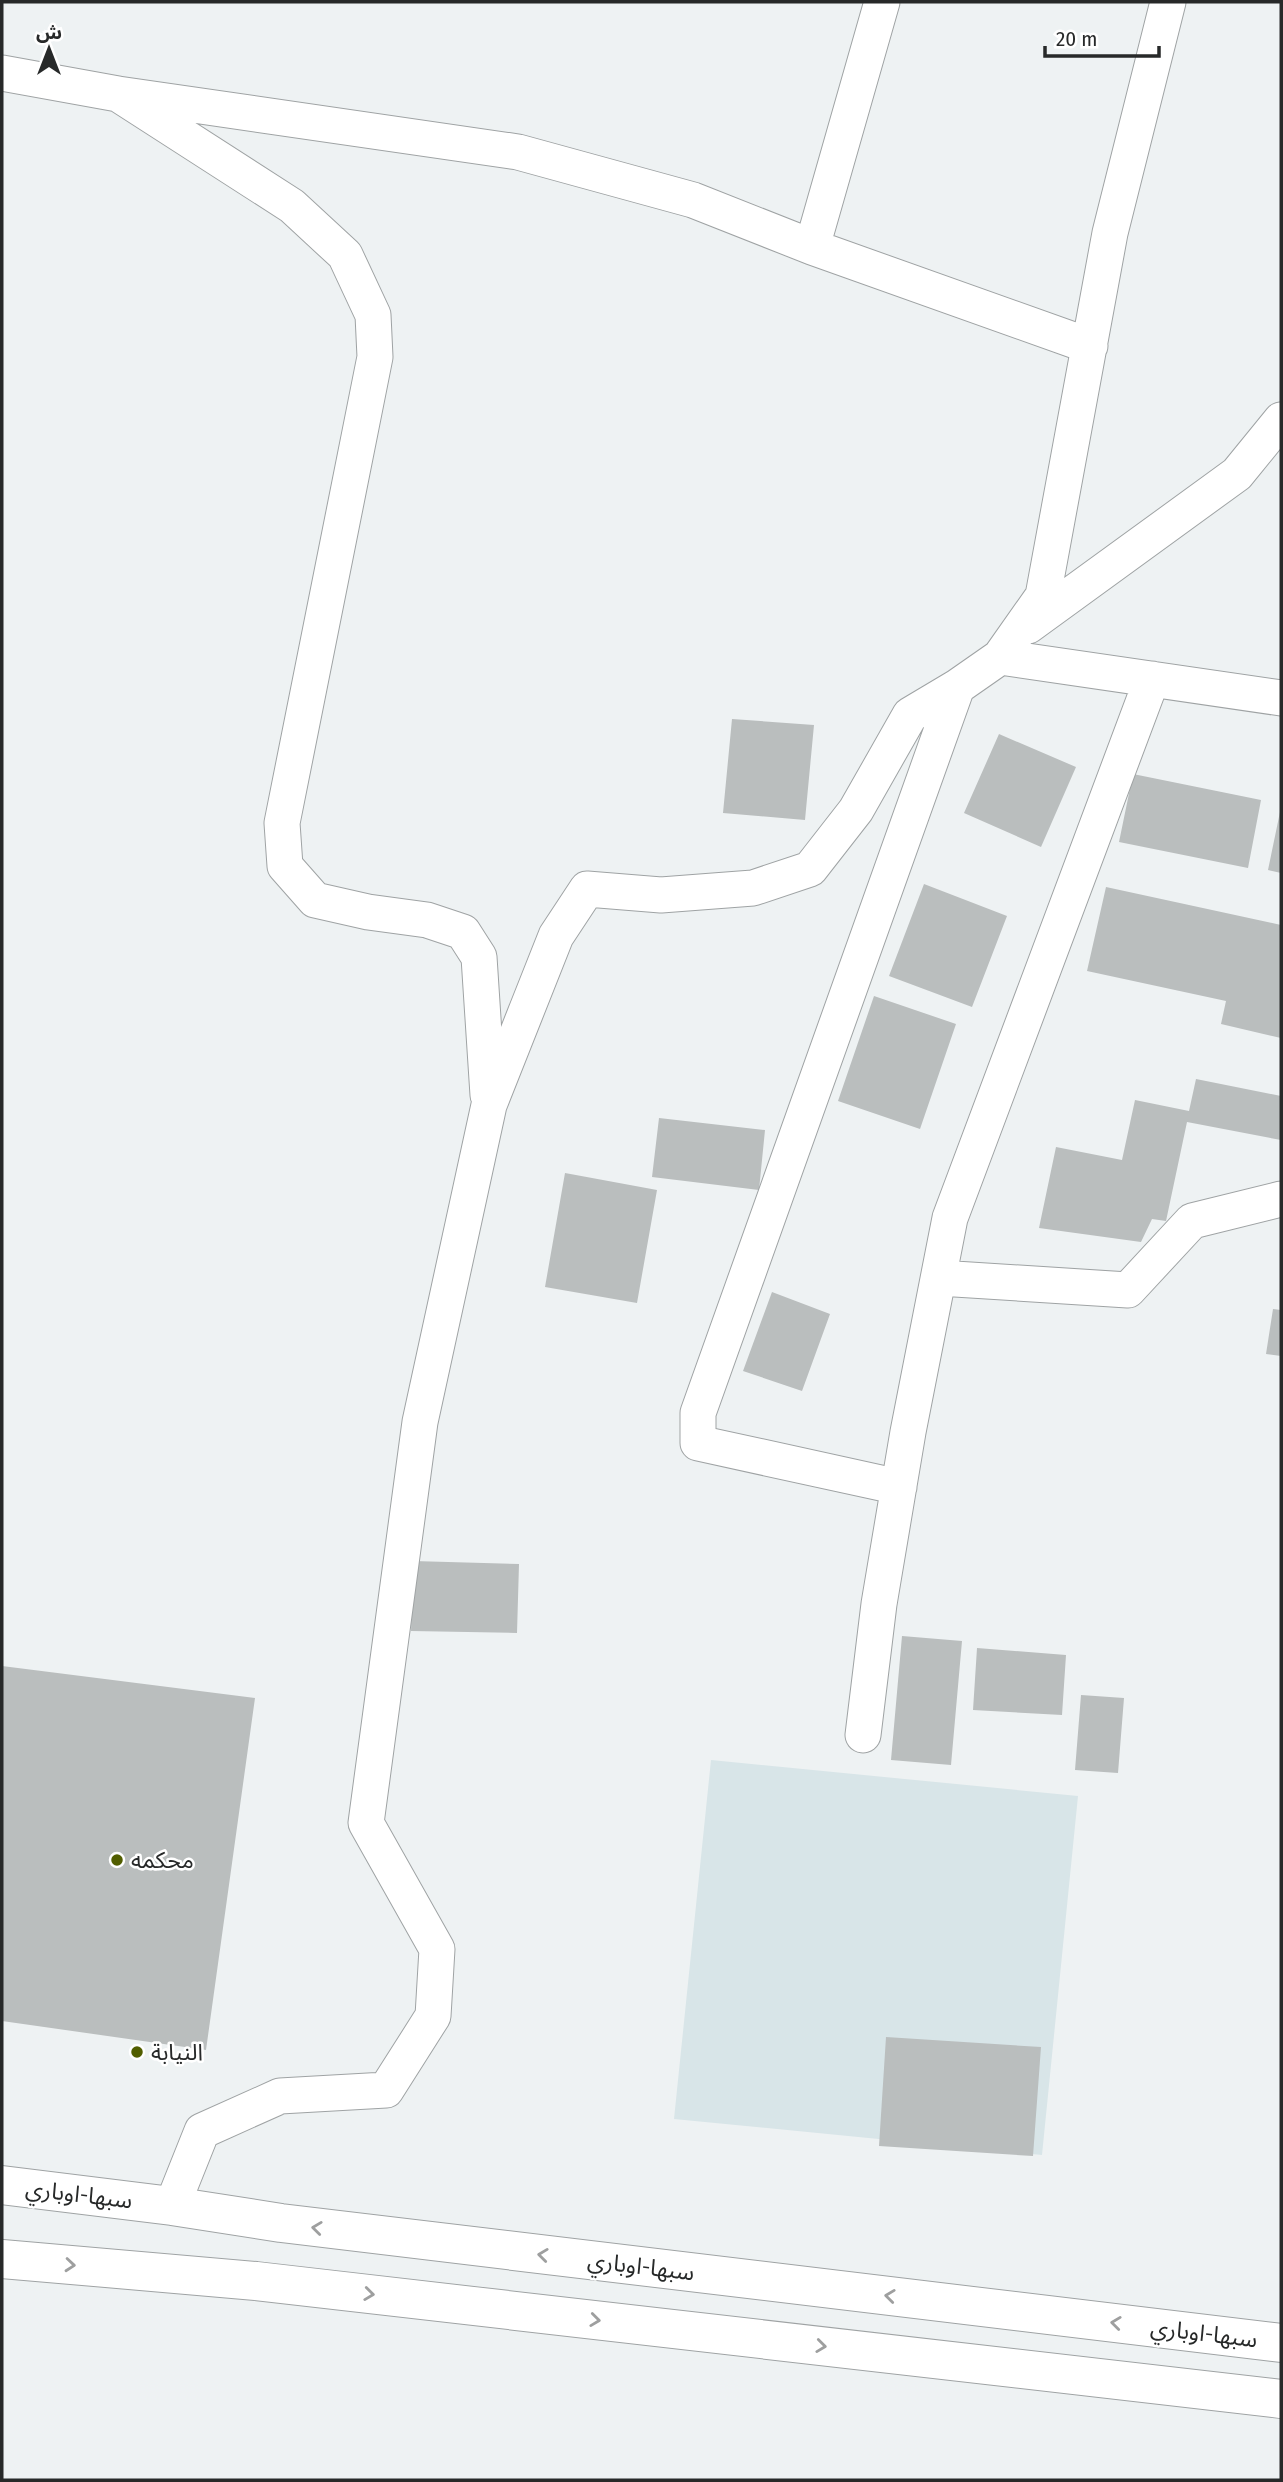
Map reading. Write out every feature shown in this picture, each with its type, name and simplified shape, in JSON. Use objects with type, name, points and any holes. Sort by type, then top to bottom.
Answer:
[{"type":"highway","name":"سبها-اوباري","points":[[2,2185],[172,2206],[295,2225],[1281,2343]]},
{"type":"highway","points":[[2,2259],[256,2281],[1281,2399]]},
{"type":"street","points":[[813,247],[882,2]]},
{"type":"street","points":[[1009,645],[1043,596],[1110,233],[1168,2]]},
{"type":"street","points":[[2,73],[118,94],[518,152],[693,200],[813,247],[1090,346]]},
{"type":"street","points":[[118,94],[292,205],[345,255],[373,316],[374,356],[282,823],[285,866],[315,901],[427,920],[463,932],[479,957],[489,1105]]},
{"type":"street","points":[[172,2206],[202,2131],[280,2096],[386,2090],[433,2016],[437,1949],[366,1824],[420,1422],[489,1105],[556,936],[587,889],[661,895],[753,888],[810,869],[856,810],[910,715],[957,687],[1237,474],[1281,420]]},
{"type":"street","points":[[1009,645],[1152,679],[1281,698]]},
{"type":"street","points":[[863,1735],[879,1604],[950,1218],[1152,679]]},
{"type":"street","points":[[899,1487],[698,1443],[698,1413],[957,687]]},
{"type":"street","points":[[939,1278],[1128,1290],[1192,1221],[1281,1199]]},
{"type":"shaded area","points":[[711,1760],[1078,1796],[1042,2155],[674,2119]]},
{"type":"building","points":[[732,719],[814,725],[805,820],[723,813]]},
{"type":"building","points":[[999,734],[1076,767],[1041,847],[964,813]]},
{"type":"building","points":[[1133,774],[1261,800],[1248,868],[1119,842]]},
{"type":"building","points":[[1281,812],[1281,873],[1268,870]]},
{"type":"building","points":[[924,884],[1007,916],[972,1007],[889,976]]},
{"type":"building","points":[[1106,887],[1281,925],[1281,1038],[1221,1024],[1226,1001],[1087,971]]},
{"type":"building","points":[[874,996],[956,1024],[920,1129],[838,1101]]},
{"type":"building","points":[[1196,1079],[1281,1096],[1281,1140],[1187,1122],[1166,1221],[1152,1219],[1141,1242],[1039,1228],[1056,1147],[1122,1160],[1135,1100],[1189,1111]]},
{"type":"building","points":[[659,1118],[765,1130],[759,1190],[652,1177]]},
{"type":"building","points":[[565,1173],[657,1190],[637,1303],[545,1287]]},
{"type":"building","points":[[772,1292],[830,1314],[802,1391],[743,1371]]},
{"type":"building","points":[[1273,1309],[1281,1310],[1281,1356],[1266,1354]]},
{"type":"building","points":[[413,1561],[519,1564],[517,1633],[411,1631]]},
{"type":"building","points":[[902,1636],[962,1641],[951,1765],[891,1760]]},
{"type":"building","points":[[977,1648],[1066,1655],[1062,1715],[973,1710]]},
{"type":"building","name":"محكمه","points":[[2,1666],[255,1698],[206,2050],[2,2021]]},
{"type":"building","points":[[1081,1695],[1124,1698],[1118,1773],[1075,1770]]},
{"type":"building","points":[[886,2037],[1041,2047],[1033,2156],[879,2146]]},
{"type":"place","name":"محكمه","points":[[117,1860]]},
{"type":"place","name":"النيابة","points":[[137,2052]]}]
